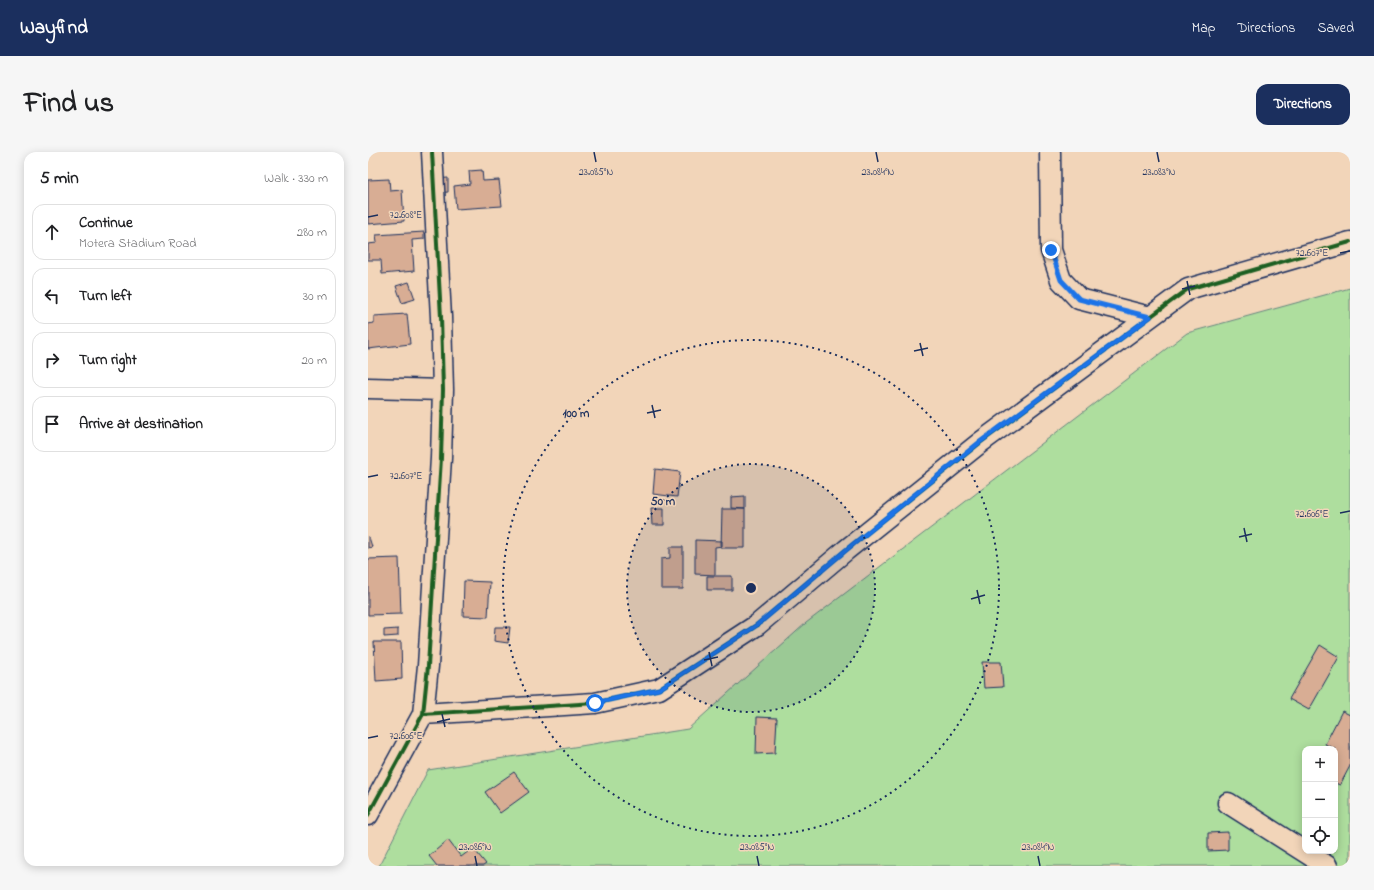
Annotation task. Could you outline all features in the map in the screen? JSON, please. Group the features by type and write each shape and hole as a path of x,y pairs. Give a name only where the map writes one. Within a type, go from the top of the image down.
{"street":[{"path":"368,815 423,714 428,666 441,458 443,390 441,317 432,152"},
{"path":"1050,152 1051,250 1061,280 1079,299 1150,317"},
{"path":"423,714 595,703 659,689 757,625 846,550 980,442 1188,289 1350,242"},
{"path":"368,388 443,390"},
{"path":"1228,803 1327,866"}],"green space":[{"path":"1350,288 1350,866 379,866 428,770 688,729 806,623 1187,333"}],"building":[{"path":"482,170 483,181 499,180 502,206 456,209 454,186 470,184 469,171"},
{"path":"448,178 448,192 437,193 435,179"},
{"path":"389,179 390,191 402,190 404,221 368,224 368,180"},
{"path":"424,232 424,239 412,240 414,271 382,274 381,260 368,260 368,244 377,243 376,235"},
{"path":"409,282 415,299 402,303 396,286"},
{"path":"407,314 410,344 368,349 368,324 374,323 374,316"},
{"path":"655,469 680,472 677,497 653,494"},
{"path":"745,496 745,509 731,508 731,497"},
{"path":"651,508 664,508 664,525 652,525"},
{"path":"722,509 745,509 745,548 721,548"},
{"path":"368,537 372,547 368,548"},
{"path":"695,540 722,541 722,546 715,547 715,575 695,574"},
{"path":"670,547 683,547 683,589 661,589 661,559 670,558"},
{"path":"399,558 401,614 368,615 368,559"},
{"path":"707,576 732,576 732,590 707,590"},
{"path":"464,581 490,582 488,617 463,616"},
{"path":"495,627 510,627 508,643 494,641"},
{"path":"398,629 398,636 384,637 384,630"},
{"path":"374,642 401,642 402,679 376,681"},
{"path":"1320,645 1339,657 1309,710 1289,699"},
{"path":"982,662 1001,662 1003,687 984,688"},
{"path":"1342,711 1350,715 1350,766 1340,785 1338,784 1338,746 1329,746 1325,744"},
{"path":"757,717 777,718 775,753 756,754"},
{"path":"514,772 529,792 500,813 485,792"},
{"path":"1228,832 1228,850 1208,851 1208,833"},
{"path":"448,840 461,857 473,848 486,864 483,866 437,866 429,856"}],"cycle path":[{"path":"368,815 423,714 428,666 441,458 443,390 441,317 432,152"},
{"path":"423,714 595,703 659,689 757,625 846,550 981,442 1188,289 1350,242"}],"route":[{"path":"595,703 659,689 757,625 846,550 980,442 1150,317 1079,299 1061,280 1051,250"}]}
